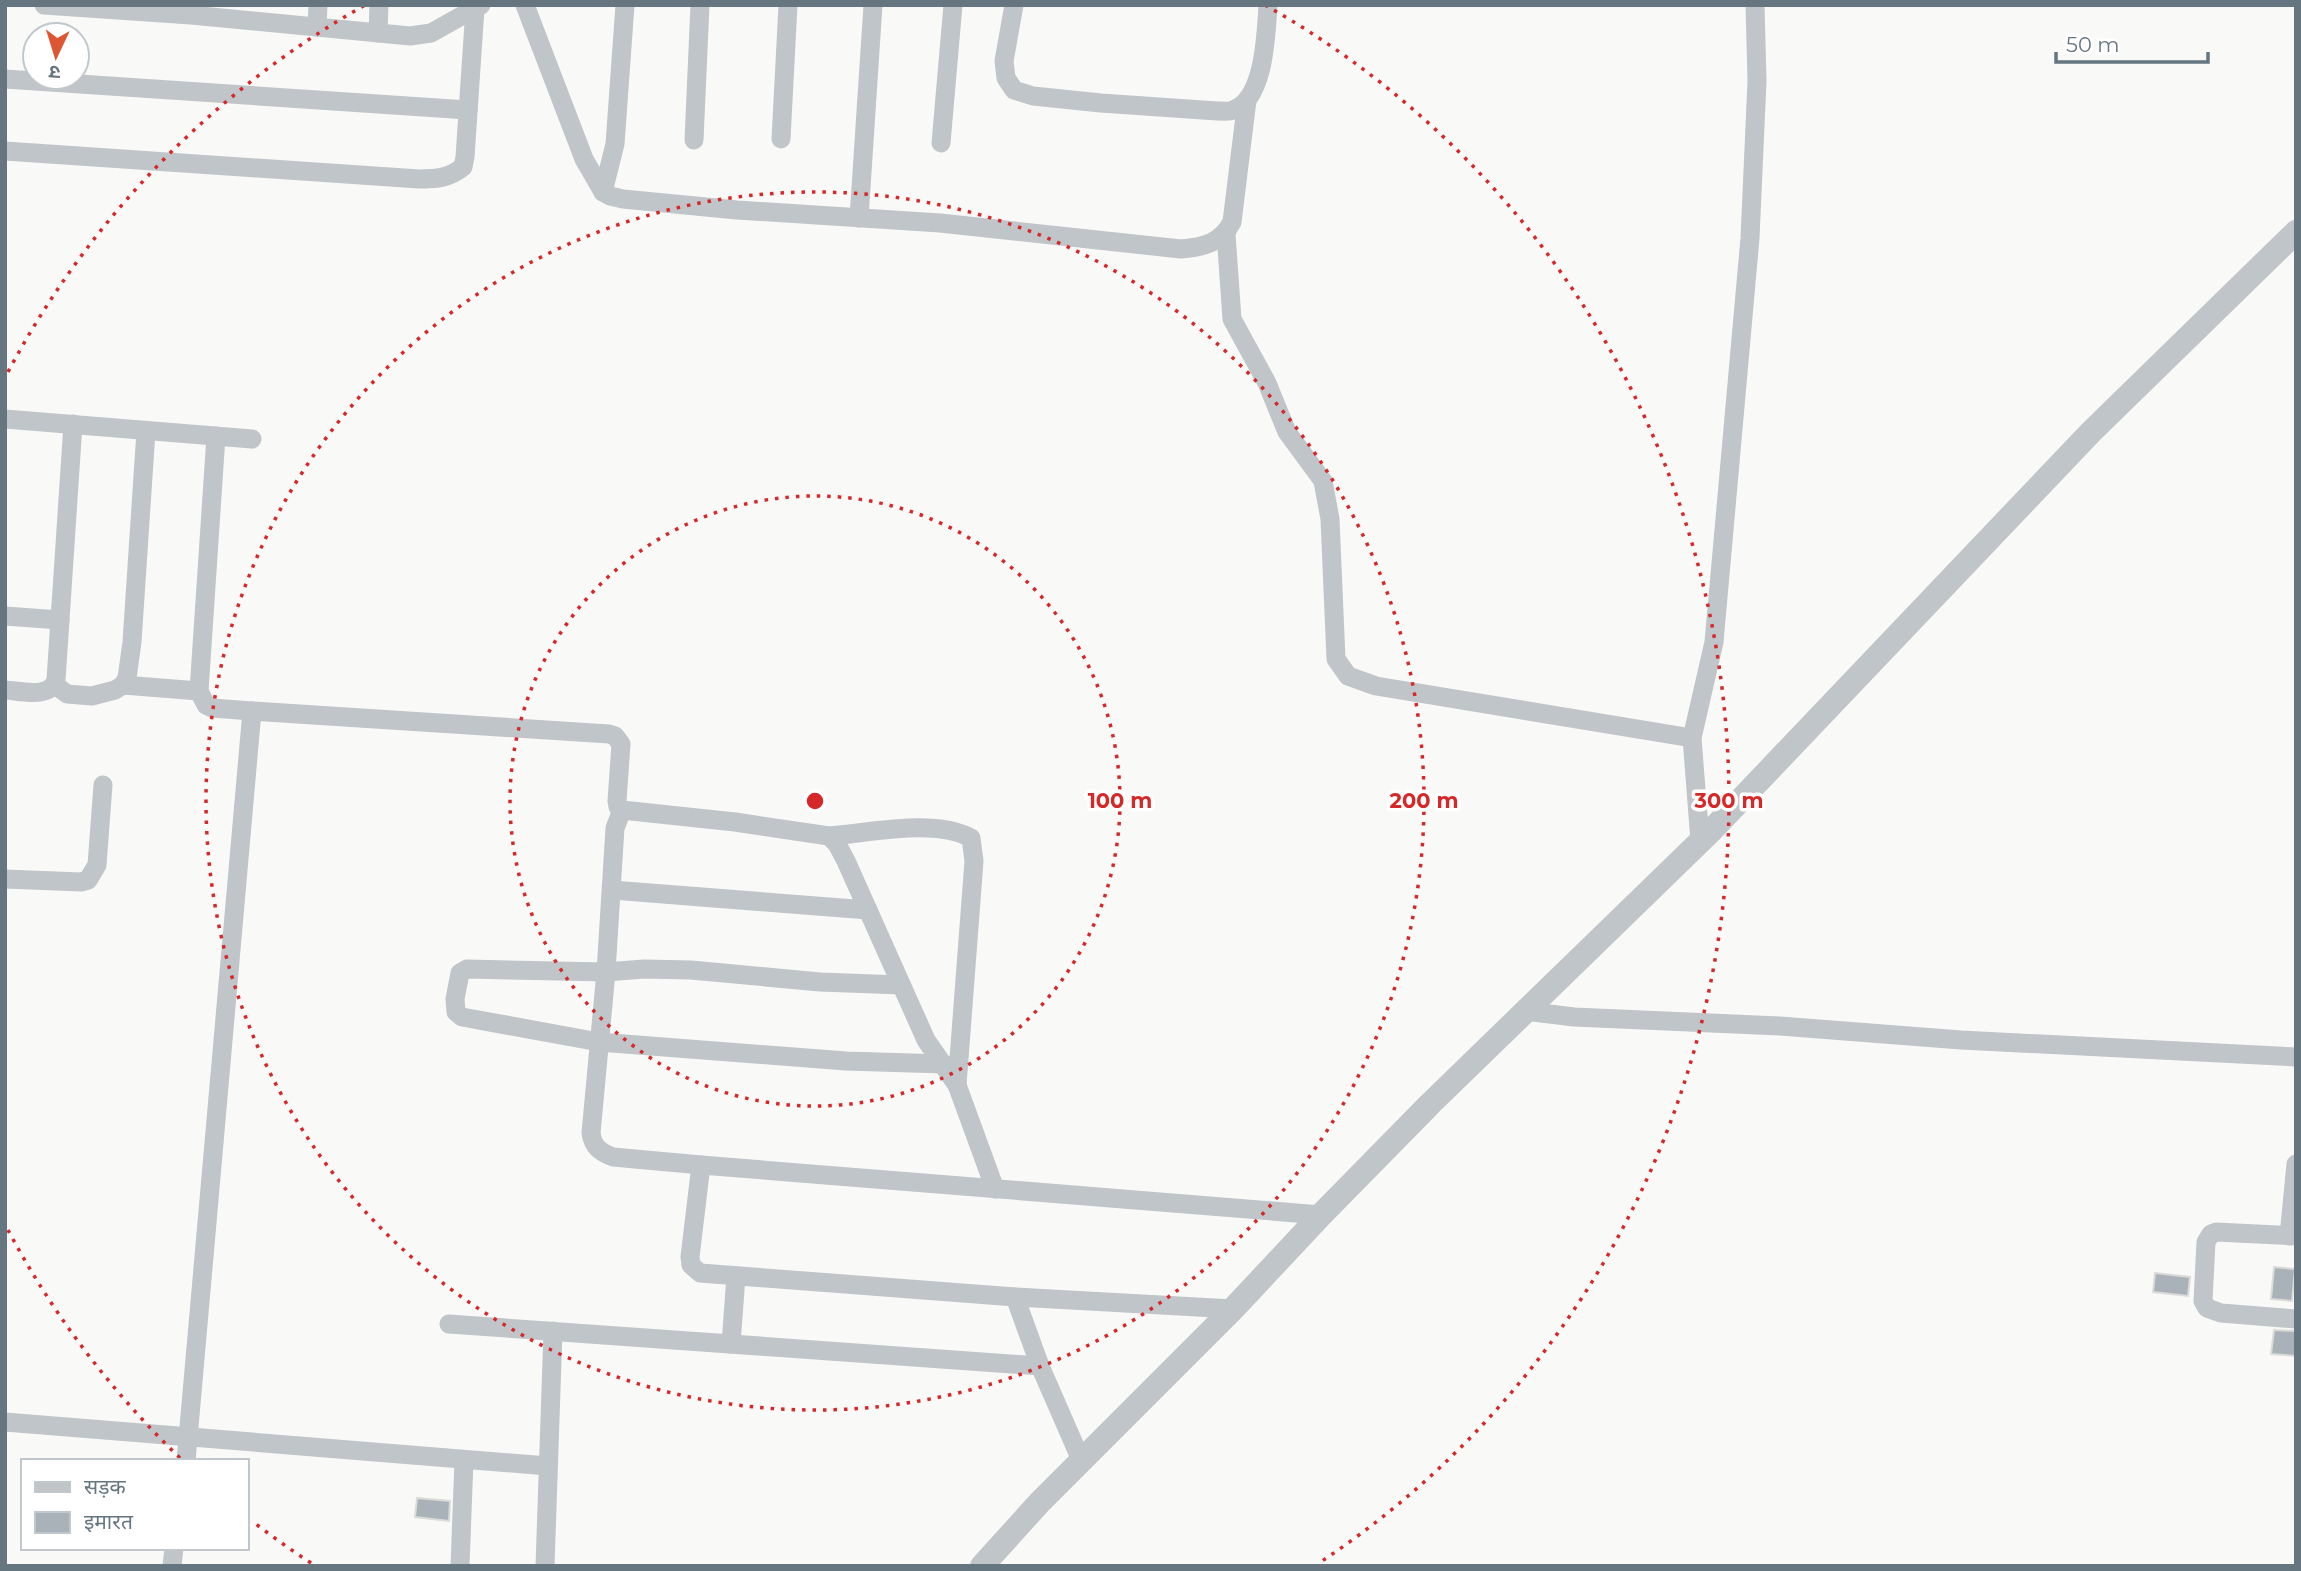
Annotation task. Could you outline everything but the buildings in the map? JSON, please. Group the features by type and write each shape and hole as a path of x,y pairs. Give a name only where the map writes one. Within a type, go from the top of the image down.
{"street":[{"path":"44,5 251,13 317,27 424,35 478,6"},
{"path":"317,27 318,5"},
{"path":"377,33 379,5"},
{"path":"525,5 584,159 603,192 610,197 623,199 940,223 1181,249 1199,247 1215,242 1226,234 1232,222 1247,100"},
{"path":"603,192 615,144 625,5"},
{"path":"694,140 700,5"},
{"path":"781,139 788,5"},
{"path":"859,218 873,5"},
{"path":"941,143 953,5"},
{"path":"1014,5 1004,61 1006,78 1014,90 1033,96 1087,102 1217,111 1234,110 1247,100 1256,86 1265,50 1268,5"},
{"path":"1700,841 1692,738 1714,642 1750,238 1757,81 1755,5"},
{"path":"5,151 442,179 463,167 478,6"},
{"path":"5,79 468,110"},
{"path":"982,1566 1081,1460 1233,1309 1430,1104 1700,841 2091,432 2296,232"},
{"path":"1226,234 1232,320 1267,383 1287,432 1322,481 1330,519 1336,659 1348,676 1376,686 1692,738"},
{"path":"5,419 252,439"},
{"path":"55,685 73,425"},
{"path":"123,685 130,668 146,431"},
{"path":"216,436 199,691 206,705 212,708 252,711 609,734 615,736 621,744 617,801 622,810 735,822 829,836 837,844 926,1040 957,1086 995,1189"},
{"path":"5,616 60,620"},
{"path":"55,685 67,694 81,696 104,693 123,685 199,691"},
{"path":"5,690 42,692 55,685"},
{"path":"186,1459 252,711"},
{"path":"5,878 81,882 88,880 97,864 103,785"},
{"path":"622,810 616,823 591,1133 592,1143 596,1148 612,1157 1321,1215"},
{"path":"829,836 923,828 957,831 971,838 974,861 957,1086"},
{"path":"612,890 868,910"},
{"path":"901,985 820,982 691,970 644,969 606,972 467,969 460,973 455,999 456,1012 462,1017 599,1042 878,1063 944,1064"},
{"path":"1525,1011 1574,1017 1780,1026 1961,1040 2296,1057"},
{"path":"2296,1164 2292,1236 2216,1232 2211,1234 2206,1242 2203,1301 2207,1308 2221,1313 2296,1319"},
{"path":"701,1165 691,1265 700,1273 1015,1297 1233,1309"},
{"path":"731,1344 736,1276"},
{"path":"1015,1297 1040,1366 1081,1460"},
{"path":"449,1324 1040,1366"},
{"path":"545,1566 553,1331"},
{"path":"5,1422 548,1465"},
{"path":"460,1566 464,1460"}]}
